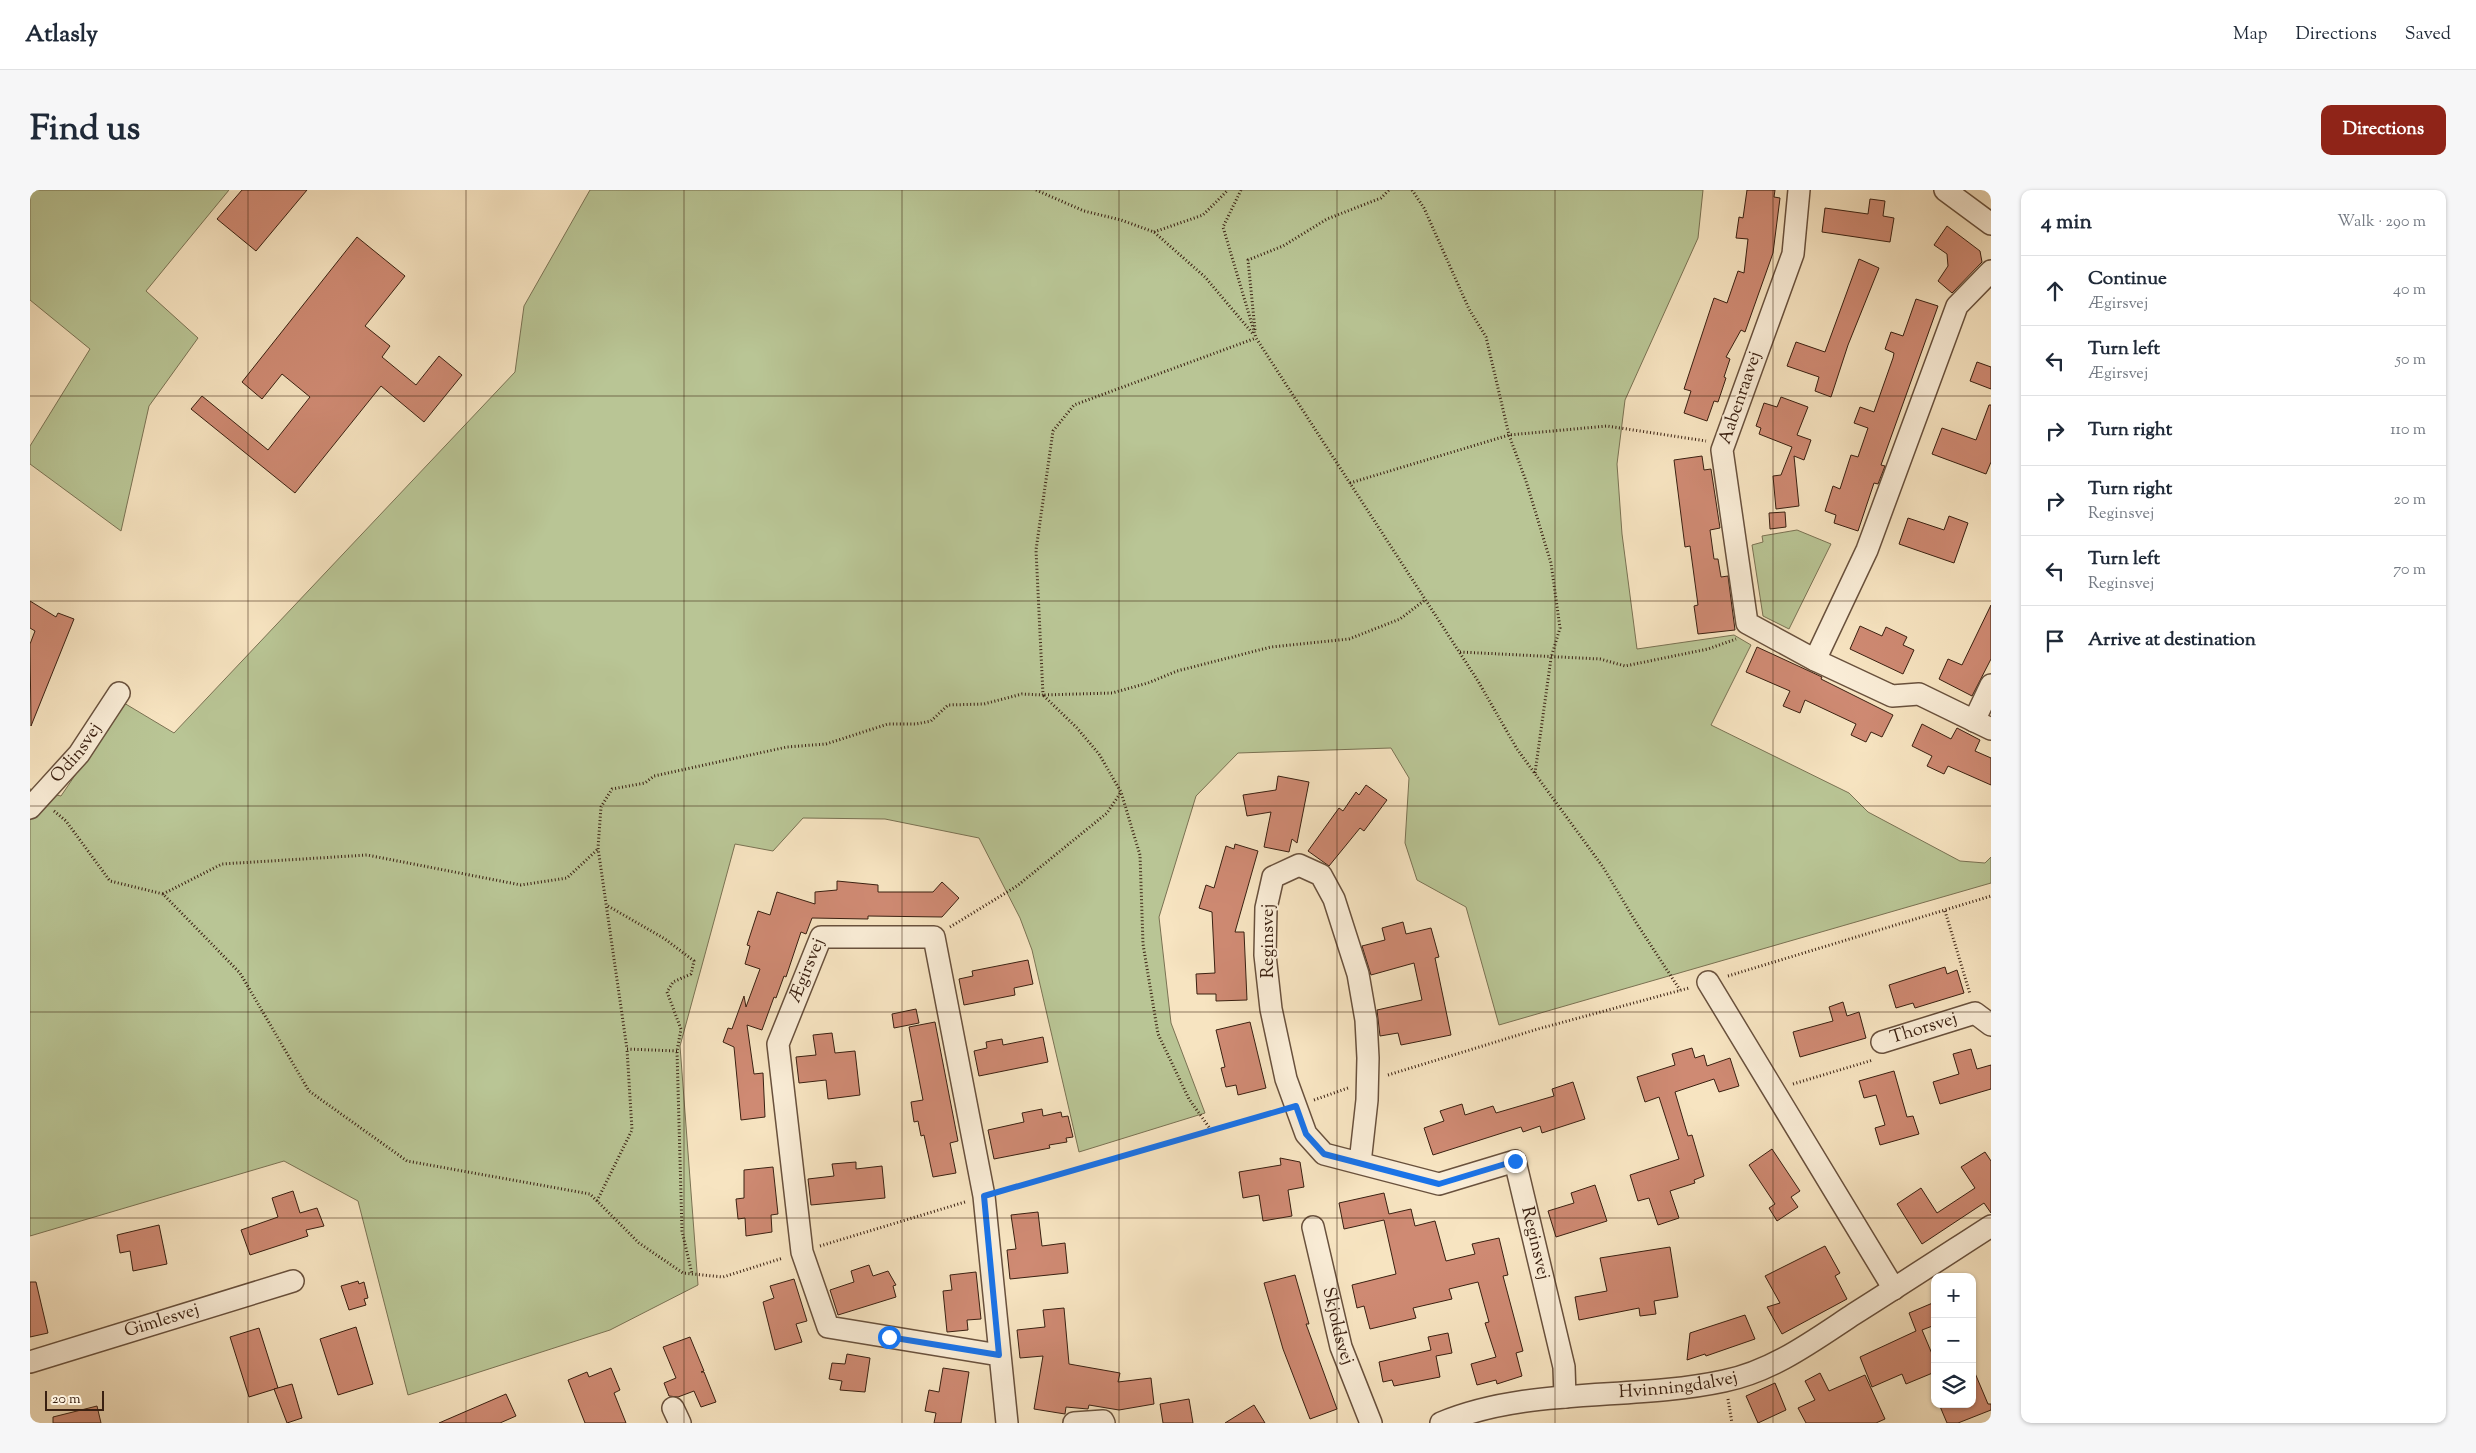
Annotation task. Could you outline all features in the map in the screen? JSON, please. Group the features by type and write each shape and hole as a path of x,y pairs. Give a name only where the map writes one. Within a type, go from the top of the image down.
{"street":[{"name":"Aabenraavej","path":"1747,623 1722,450 1792,254 1799,190"},
{"path":"1945,190 1988,215"},
{"path":"1815,660 1867,550 1957,306 1991,271"},
{"path":"1747,623 1815,660 1892,696 1919,694 1982,725 1991,684"},
{"name":"Odinsvej","path":"34,803 79,754 119,693"},
{"name":"Reginsvej","path":"1360,1163 1368,1082 1366,1020 1358,974 1334,899 1320,875 1299,866 1274,877 1266,908 1266,955 1271,1009 1286,1078 1306,1134 1324,1154 1439,1184 1515,1161 1564,1367 1565,1397"},
{"name":"Ægirsvej","path":"934,938 821,937 778,1044 802,1252 828,1327 999,1355"},
{"path":"934,938 984,1196 1007,1423"},
{"path":"1708,982 1894,1288"},
{"name":"Thorsvej","path":"1882,1042 1983,1019"},
{"name":"Hvinningdalvej","path":"1441,1423 1496,1407 1565,1397 1689,1387 1726,1381 1776,1364 1991,1226"},
{"name":"Skjoldsvej","path":"1313,1227 1341,1347 1371,1423"},
{"name":"Gimlesvej","path":"30,1362 293,1281"},
{"path":"1074,1423 1103,1420 1104,1423"}],"path":[{"path":"1036,190 1084,211 1121,220 1154,232 1205,277 1256,338 1459,652 1517,749 1603,866 1637,924 1680,990"},
{"path":"1154,232 1203,216 1228,190"},
{"path":"1241,190 1223,227 1256,338"},
{"path":"1256,338 1248,260 1284,246 1326,219 1381,198 1389,190"},
{"path":"1412,190 1424,208 1469,309 1486,337 1509,436 1526,481 1551,562 1560,628 1551,658 1535,773"},
{"path":"1211,1130 1189,1099 1158,1034 1143,944 1140,855 1121,792 1098,754 1077,728 1043,695 1036,550 1053,431 1074,405 1256,338"},
{"path":"1350,483 1509,436 1607,426 1724,443"},
{"path":"597,1201 632,1130 627,1049 608,906 598,848 601,807 612,789 645,783 654,776 787,747 826,744 888,724 916,724 931,721 948,705 984,704 1022,694 1112,693 1148,683 1177,671 1271,648 1349,639 1400,619 1425,600"},
{"path":"1459,652 1600,659 1626,666 1708,650 1743,636 1747,623"},
{"path":"934,938 1017,886 1107,813 1121,792"},
{"path":"34,803 66,821 110,881 163,894 240,973 309,1091 407,1161 590,1194 639,1242 683,1273 723,1277 984,1196 1296,1106 1538,1029 1708,982 1991,896"},
{"path":"163,894 222,864 367,855 521,886 567,878 598,848"},
{"path":"608,906 665,940 694,961 691,974 673,982 667,992 681,1029 677,1051 682,1230 692,1274"},
{"path":"1945,910 1983,1019"},
{"path":"1773,1090 1884,1056 1882,1042"},
{"path":"627,1049 677,1051"}],"green space":[{"path":"30,190 229,190 146,291 198,338 149,406 121,531 30,464 30,446 90,349 30,300"},
{"path":"590,190 1703,190 1698,238 1625,400 1617,464 1622,534 1637,649 1734,635 1751,645 1711,725 1849,793 1868,812 1960,861 1985,863 1991,857 1991,883 1499,1025 1466,907 1417,880 1405,843 1409,778 1391,748 1238,753 1196,796 1159,917 1171,1023 1205,1113 1079,1152 1032,950 1020,918 979,838 885,819 803,818 773,851 735,844 680,1046 698,1285 610,1330 408,1395 358,1201 284,1161 30,1236 30,789 61,796 124,703 174,733 515,372 524,306"},
{"path":"1797,530 1831,544 1789,629 1763,616 1752,545 1763,542 1762,536"}],"building":[{"path":"242,190 307,190 256,251 217,219"},
{"path":"1747,190 1775,190 1774,197 1780,198 1773,253 1745,332 1741,330 1726,357 1730,359 1724,377 1726,378 1718,402 1714,401 1707,421 1684,413 1691,391 1684,389 1714,298 1727,303 1738,271 1744,273 1748,239 1736,238 1739,217 1743,218"},
{"path":"1870,199 1885,201 1883,216 1894,218 1890,242 1822,232 1825,208 1868,214"},
{"path":"1947,226 1980,251 1982,262 1952,293 1938,281 1948,266 1947,254 1934,245"},
{"path":"357,237 405,276 365,326 390,346 382,357 416,385 439,356 462,375 424,422 381,386 295,493 191,409 202,396 268,450 310,397 282,374 262,399 242,382"},
{"path":"1859,259 1879,268 1848,345 1831,397 1815,391 1819,377 1787,366 1796,342 1825,352"},
{"path":"1916,299 1938,306 1881,465 1885,466 1878,484 1874,483 1858,531 1834,523 1836,515 1825,511 1833,486 1840,489 1851,455 1858,457 1868,428 1854,423 1860,407 1874,412 1893,358 1894,353 1885,349 1891,332 1903,336"},
{"path":"1977,362 1991,367 1991,389 1970,381"},
{"path":"1781,397 1808,407 1797,435 1811,440 1804,460 1794,456 1799,506 1776,509 1773,476 1781,475 1792,447 1759,434 1761,428 1756,426 1764,403 1777,407"},
{"path":"1989,405 1991,405 1991,462 1986,474 1932,454 1942,428 1976,440"},
{"path":"1702,456 1704,470 1711,469 1720,528 1710,530 1714,559 1718,559 1721,577 1728,576 1735,630 1698,634 1694,606 1698,605 1690,546 1685,547 1674,460"},
{"path":"1785,512 1786,527 1770,529 1769,513"},
{"path":"1949,516 1968,523 1954,563 1899,544 1908,518 1944,530"},
{"path":"30,601 56,617 58,613 74,619 31,726 30,644 35,631 30,628"},
{"path":"1991,605 1991,659 1972,696 1939,679 1948,659 1962,665"},
{"path":"1860,626 1882,636 1886,627 1907,637 1903,645 1914,650 1903,674 1850,649"},
{"path":"1757,647 1822,677 1821,679 1893,715 1882,737 1871,732 1866,742 1851,735 1856,724 1805,700 1800,713 1783,706 1790,691 1746,672"},
{"path":"1922,724 1951,739 1957,728 1980,740 1975,751 1991,758 1991,785 1948,766 1944,774 1927,766 1932,756 1912,746"},
{"path":"1278,776 1309,782 1297,843 1292,839 1289,852 1264,847 1271,812 1247,816 1243,795 1276,790"},
{"path":"1366,785 1387,800 1364,831 1360,828 1329,866 1308,851 1339,808 1343,811 1356,792 1359,795"},
{"path":"1235,844 1258,851 1235,932 1244,932 1247,1000 1216,1001 1216,994 1197,994 1196,974 1215,973 1212,912 1199,908 1206,885 1214,888 1226,846 1234,849"},
{"path":"837,881 878,885 878,892 933,892 942,882 959,898 942,917 868,916 868,919 812,918 806,934 801,932 786,977 784,976 776,998 774,997 762,1030 747,1025 754,1074 763,1073 765,1117 741,1120 734,1047 723,1042 728,1028 732,1029 744,996 746,1007 760,969 745,964 750,946 747,945 758,911 770,915 777,892 815,904 815,892 837,890"},
{"path":"1403,922 1406,934 1431,928 1439,957 1435,958 1451,1035 1401,1045 1398,1033 1380,1036 1377,1010 1422,1000 1414,963 1371,975 1362,946 1385,940 1382,928"},
{"path":"1028,960 1033,984 1014,988 1015,995 964,1005 959,979 973,976 972,971"},
{"path":"1945,967 1947,974 1957,970 1964,993 1915,1008 1913,1003 1896,1008 1889,985"},
{"path":"1843,1002 1847,1016 1859,1012 1866,1038 1800,1057 1793,1032 1833,1021 1829,1007"},
{"path":"916,1009 919,1023 894,1028 892,1014"},
{"path":"935,1022 958,1141 950,1143 956,1173 933,1177 924,1135 921,1136 918,1121 914,1122 911,1102 923,1100 909,1027"},
{"path":"1250,1022 1266,1088 1238,1095 1236,1085 1226,1087 1221,1068 1225,1067 1216,1030"},
{"path":"832,1033 835,1053 855,1051 860,1095 828,1099 826,1080 799,1083 796,1057 816,1055 813,1035"},
{"path":"1043,1037 1048,1062 979,1076 974,1051 987,1048 986,1042 1002,1039 1003,1045"},
{"path":"1692,1048 1695,1058 1704,1055 1707,1066 1730,1058 1739,1086 1719,1092 1714,1079 1675,1092 1688,1136 1692,1135 1704,1176 1694,1180 1695,1183 1670,1191 1679,1218 1658,1225 1649,1198 1638,1201 1630,1175 1679,1159 1659,1097 1645,1102 1637,1077 1675,1065 1672,1054"},
{"path":"1971,1049 1977,1069 1991,1065 1991,1089 1940,1104 1933,1082 1959,1074 1953,1054"},
{"path":"1894,1071 1907,1117 1913,1116 1919,1134 1880,1145 1875,1128 1885,1125 1876,1095 1864,1098 1859,1081"},
{"path":"1573,1082 1585,1119 1542,1133 1540,1126 1523,1132 1521,1127 1433,1155 1424,1128 1444,1121 1440,1111 1462,1104 1465,1115 1493,1106 1496,1113 1554,1096 1552,1089"},
{"path":"1042,1109 1043,1116 1061,1112 1062,1117 1068,1116 1073,1137 1066,1138 1067,1142 1049,1145 1050,1148 994,1159 988,1130 1024,1122 1022,1113"},
{"path":"1772,1149 1800,1191 1791,1197 1798,1207 1777,1221 1769,1208 1775,1204 1749,1165"},
{"path":"1985,1152 1991,1161 1991,1213 1984,1203 1922,1244 1897,1204 1921,1188 1937,1213 1975,1188 1961,1167"},
{"path":"1280,1158 1300,1162 1304,1187 1288,1190 1292,1216 1263,1221 1259,1195 1243,1198 1239,1172 1281,1165"},
{"path":"856,1162 856,1169 882,1166 885,1198 811,1205 808,1179 834,1176 832,1164"},
{"path":"773,1167 778,1214 771,1215 772,1232 746,1236 745,1218 738,1219 736,1199 744,1198 744,1170"},
{"path":"1595,1185 1607,1221 1556,1237 1548,1211 1574,1203 1571,1193"},
{"path":"293,1191 300,1213 317,1208 324,1226 306,1230 308,1236 250,1255 241,1230 278,1217 272,1198"},
{"path":"1384,1193 1389,1214 1411,1209 1415,1226 1435,1221 1446,1261 1475,1254 1472,1244 1499,1238 1508,1275 1503,1276 1523,1351 1516,1353 1522,1376 1497,1384 1496,1380 1477,1385 1471,1364 1496,1357 1485,1323 1489,1322 1478,1282 1449,1289 1452,1299 1413,1308 1416,1318 1370,1329 1364,1306 1357,1308 1352,1285 1396,1274 1384,1220 1344,1229 1339,1203"},
{"path":"1038,1212 1042,1246 1065,1243 1068,1273 1010,1279 1007,1250 1016,1249 1011,1215"},
{"path":"159,1225 167,1264 133,1271 130,1251 120,1253 117,1235"},
{"path":"1825,1246 1840,1273 1835,1276 1847,1299 1782,1334 1767,1307 1780,1303 1765,1276"},
{"path":"1670,1247 1678,1297 1654,1301 1656,1314 1640,1316 1639,1308 1579,1320 1575,1297 1607,1291 1600,1258"},
{"path":"869,1265 873,1276 888,1271 896,1285 893,1286 896,1297 838,1315 830,1290 854,1282 851,1271"},
{"path":"976,1272 981,1319 967,1320 968,1330 947,1332 943,1291 952,1290 950,1275"},
{"path":"1295,1275 1309,1324 1306,1324 1337,1409 1310,1419 1283,1349 1264,1283"},
{"path":"794,1279 807,1321 796,1324 802,1342 775,1350 763,1302 774,1298 770,1286"},
{"path":"358,1281 359,1284 364,1282 368,1298 364,1299 366,1305 349,1310 341,1286"},
{"path":"30,1282 36,1282 48,1333 30,1337"},
{"path":"1931,1304 1931,1327 1922,1330 1931,1351 1931,1374 1906,1384 1902,1374 1872,1387 1860,1357 1916,1331 1909,1313"},
{"path":"1064,1308 1069,1364 1120,1373 1118,1382 1151,1378 1154,1404 1119,1410 1089,1405 1088,1409 1066,1407 1065,1414 1034,1409 1043,1356 1020,1358 1017,1330 1045,1327 1043,1310"},
{"path":"1745,1315 1755,1339 1706,1356 1705,1354 1687,1360 1690,1333"},
{"path":"356,1327 373,1384 338,1395 320,1339"},
{"path":"259,1328 278,1388 249,1397 230,1337"},
{"path":"1448,1333 1452,1353 1436,1356 1440,1377 1394,1386 1392,1380 1383,1382 1379,1362 1431,1350 1428,1337"},
{"path":"690,1337 704,1371 701,1372 704,1372 716,1402 701,1407 694,1391 678,1397 669,1396 664,1383 676,1378 663,1347"},
{"path":"847,1354 870,1358 865,1392 840,1390 842,1381 829,1379 832,1363 845,1364"},
{"path":"611,1368 620,1390 614,1393 626,1423 585,1423 568,1380 587,1372 589,1377"},
{"path":"943,1368 969,1372 961,1423 934,1423 936,1413 925,1411 929,1390 939,1392"},
{"path":"1820,1373 1829,1391 1865,1375 1885,1419 1876,1423 1806,1423 1798,1408 1815,1400 1805,1381"},
{"path":"1976,1376 1988,1404 1991,1404 1991,1410 1958,1423 1947,1423 1941,1408 1976,1408"},
{"path":"1775,1383 1786,1410 1758,1423 1746,1396"},
{"path":"292,1384 302,1418 287,1423 274,1389"},
{"path":"506,1394 516,1416 500,1423 439,1423"},
{"path":"1189,1399 1193,1423 1163,1423 1160,1404"},
{"path":"1254,1405 1265,1423 1225,1423"},
{"path":"97,1406 101,1423 53,1423 53,1417"}],"route":[{"path":"889,1337 999,1355 984,1196 1296,1106 1306,1134 1324,1154 1439,1184 1515,1161"}]}
